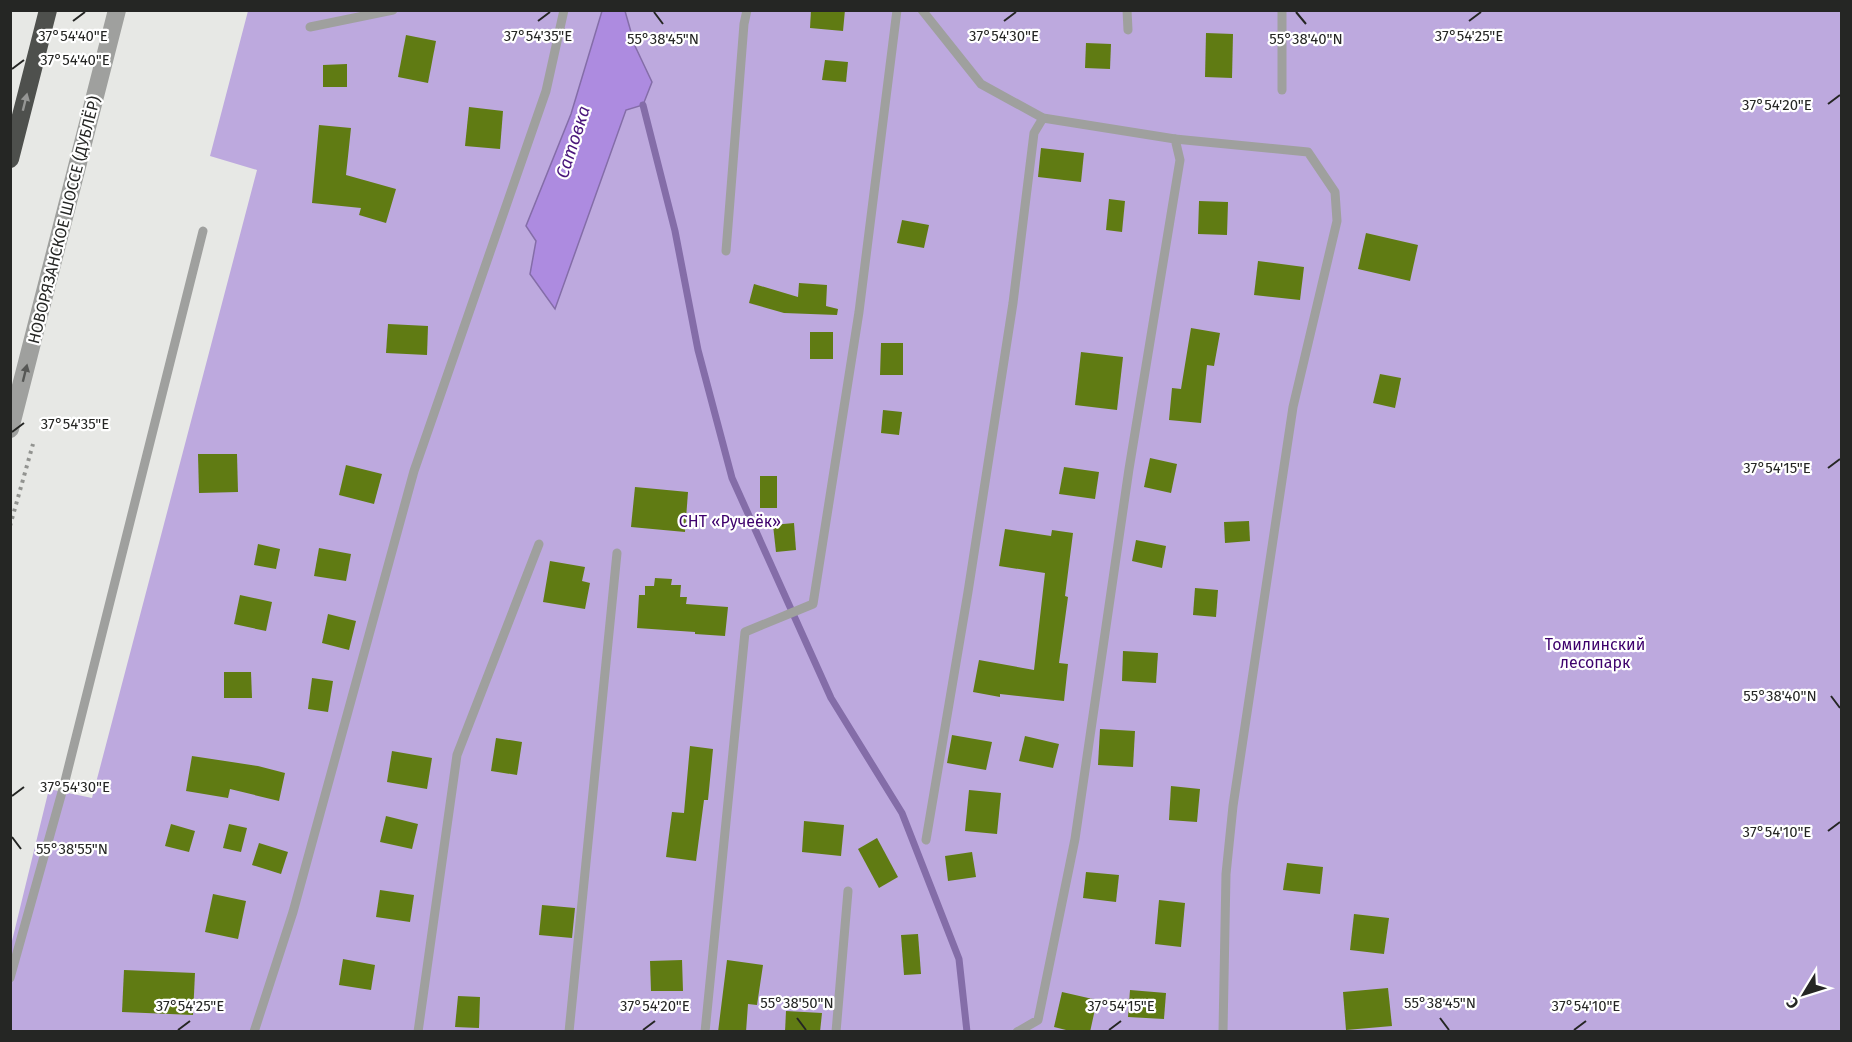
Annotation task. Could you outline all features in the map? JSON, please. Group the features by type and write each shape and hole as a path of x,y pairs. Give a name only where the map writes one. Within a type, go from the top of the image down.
{"highway":[{"path":"10,159 48,10"}],"street":[{"name":"НОВОРЯЗАНСКОЕ ШОССЕ (ДУБЛЁР)","path":"10,429 117,10"}],"lane":[{"path":"310,27 393,10"},
{"path":"254,1032 293,912 414,471 546,92 564,10"},
{"path":"726,251 747,10"},
{"path":"705,1032 745,632 813,604 859,312 897,10"},
{"path":"922,10 981,84 1043,118 1175,139 1308,152 1335,192 1337,221 1293,407 1233,806 1226,874 1223,1032"},
{"path":"1126,10 1128,30"},
{"path":"1282,10 1282,90"},
{"path":"926,840 1013,303 1034,133 1043,118"},
{"path":"1017,1032 1038,1020 1075,839 1127,480 1180,160 1175,139"},
{"path":"10,978 64,785 203,231"},
{"path":"418,1032 457,755 538,544"},
{"path":"569,1032 617,553"},
{"path":"836,1032 848,891"}],"path":[{"path":"10,526 33,444"}],"green space":[{"name":"СНТ «Ручеёк»","path":"248,11 1841,11 1841,1031 11,1032 11,945 49,789 92,798 257,170 210,156"}],"water":[{"name":"Сатовка","path":"602,11 625,11 635,46 652,82 643,105 626,110 555,309 530,274 536,241 526,226 571,114"}],"building":[{"path":"811,10 845,10 843,31 810,28"},
{"path":"1206,33 1233,34 1232,78 1205,77"},
{"path":"406,35 436,41 428,83 398,77"},
{"path":"1086,43 1111,44 1110,69 1085,68"},
{"path":"825,60 848,62 846,82 822,80"},
{"path":"347,64 347,87 323,87 323,65"},
{"path":"469,107 503,111 500,149 465,146"},
{"path":"319,125 351,128 346,175 396,189 386,223 359,215 361,208 312,203"},
{"path":"1041,148 1084,153 1081,182 1038,177"},
{"path":"1109,199 1125,201 1122,232 1106,230"},
{"path":"1199,201 1228,202 1227,235 1198,234"},
{"path":"902,220 929,225 924,248 897,243"},
{"path":"1366,233 1418,245 1410,281 1358,269"},
{"path":"1258,261 1304,267 1300,300 1254,295"},
{"path":"799,283 827,285 826,306 838,309 837,315 784,313 749,303 754,284 798,297"},
{"path":"388,324 428,326 427,355 386,353"},
{"path":"1191,328 1220,333 1214,366 1207,365 1201,423 1169,420 1172,388 1181,389"},
{"path":"810,332 833,332 833,359 810,359"},
{"path":"881,343 903,343 903,375 880,375"},
{"path":"1081,352 1123,357 1117,410 1075,405"},
{"path":"1380,374 1401,378 1395,408 1373,403"},
{"path":"883,410 902,412 899,435 881,433"},
{"path":"198,454 237,454 238,492 199,493"},
{"path":"1150,458 1177,464 1171,493 1144,487"},
{"path":"346,465 382,474 374,504 339,495"},
{"path":"1064,467 1099,472 1095,499 1059,494"},
{"path":"760,476 777,476 777,508 760,508"},
{"path":"635,487 688,492 685,532 631,527"},
{"path":"1249,521 1250,541 1225,543 1224,522"},
{"path":"794,523 796,550 776,552 773,525"},
{"path":"1005,529 1051,536 1052,530 1073,533 1065,596 1068,597 1059,663 1068,664 1064,701 1000,694 1000,697 973,692 979,660 1034,670 1045,573 999,566"},
{"path":"1136,540 1166,546 1162,568 1132,561"},
{"path":"258,544 280,549 276,569 254,565"},
{"path":"319,548 351,554 346,581 314,576"},
{"path":"550,561 585,567 582,581 590,583 585,609 543,602"},
{"path":"655,578 672,579 671,585 681,585 680,597 687,597 686,604 728,607 725,636 637,628 639,595 645,595 645,586 654,586"},
{"path":"1195,588 1218,590 1216,617 1193,615"},
{"path":"240,595 272,602 266,631 234,624"},
{"path":"328,614 356,621 349,650 322,643"},
{"path":"1123,651 1158,653 1156,683 1122,681"},
{"path":"224,672 251,672 252,698 224,698"},
{"path":"312,678 333,681 328,712 308,709"},
{"path":"1100,729 1135,731 1133,767 1098,765"},
{"path":"952,735 992,742 986,770 947,763"},
{"path":"1025,736 1059,744 1053,768 1019,761"},
{"path":"496,738 522,742 517,775 491,771"},
{"path":"690,746 713,749 708,800 704,800 696,861 666,857 672,812 684,813"},
{"path":"392,751 432,758 427,789 387,782"},
{"path":"192,756 258,766 285,773 279,801 230,789 228,798 186,791"},
{"path":"1171,786 1200,789 1197,822 1169,820"},
{"path":"969,790 1001,793 997,834 965,831"},
{"path":"386,816 418,824 412,849 380,842"},
{"path":"804,821 844,825 841,856 802,852"},
{"path":"171,824 195,831 189,852 165,846"},
{"path":"229,824 247,828 241,852 223,848"},
{"path":"877,838 898,877 879,888 858,849"},
{"path":"259,843 288,852 281,874 252,865"},
{"path":"972,852 976,877 948,881 945,856"},
{"path":"1287,863 1323,867 1320,894 1283,890"},
{"path":"1086,872 1119,875 1116,902 1083,898"},
{"path":"380,890 414,895 410,922 376,917"},
{"path":"213,894 246,901 238,939 205,932"},
{"path":"1159,900 1185,903 1181,947 1155,944"},
{"path":"542,905 575,908 572,938 539,935"},
{"path":"1354,914 1389,918 1384,954 1350,950"},
{"path":"918,934 921,974 904,975 901,935"},
{"path":"343,959 375,965 371,990 339,985"},
{"path":"682,960 683,991 651,991 650,961"},
{"path":"727,960 763,965 757,1005 748,1004 746,1032 718,1032"},
{"path":"124,970 195,973 193,1015 122,1012"},
{"path":"1388,988 1392,1026 1346,1030 1343,992"},
{"path":"1130,990 1166,993 1164,1019 1128,1017"},
{"path":"1062,992 1097,1000 1090,1032 1074,1032 1054,1027"},
{"path":"458,996 480,997 479,1028 455,1027"},
{"path":"786,1011 822,1013 820,1032 785,1032"}],"waterway":[{"path":"643,105 675,231 698,350 732,478 831,698 902,813 959,959 967,1032"}],"park label":[{"name":"Томилинский лесопарк","path":"1595,653"}]}
